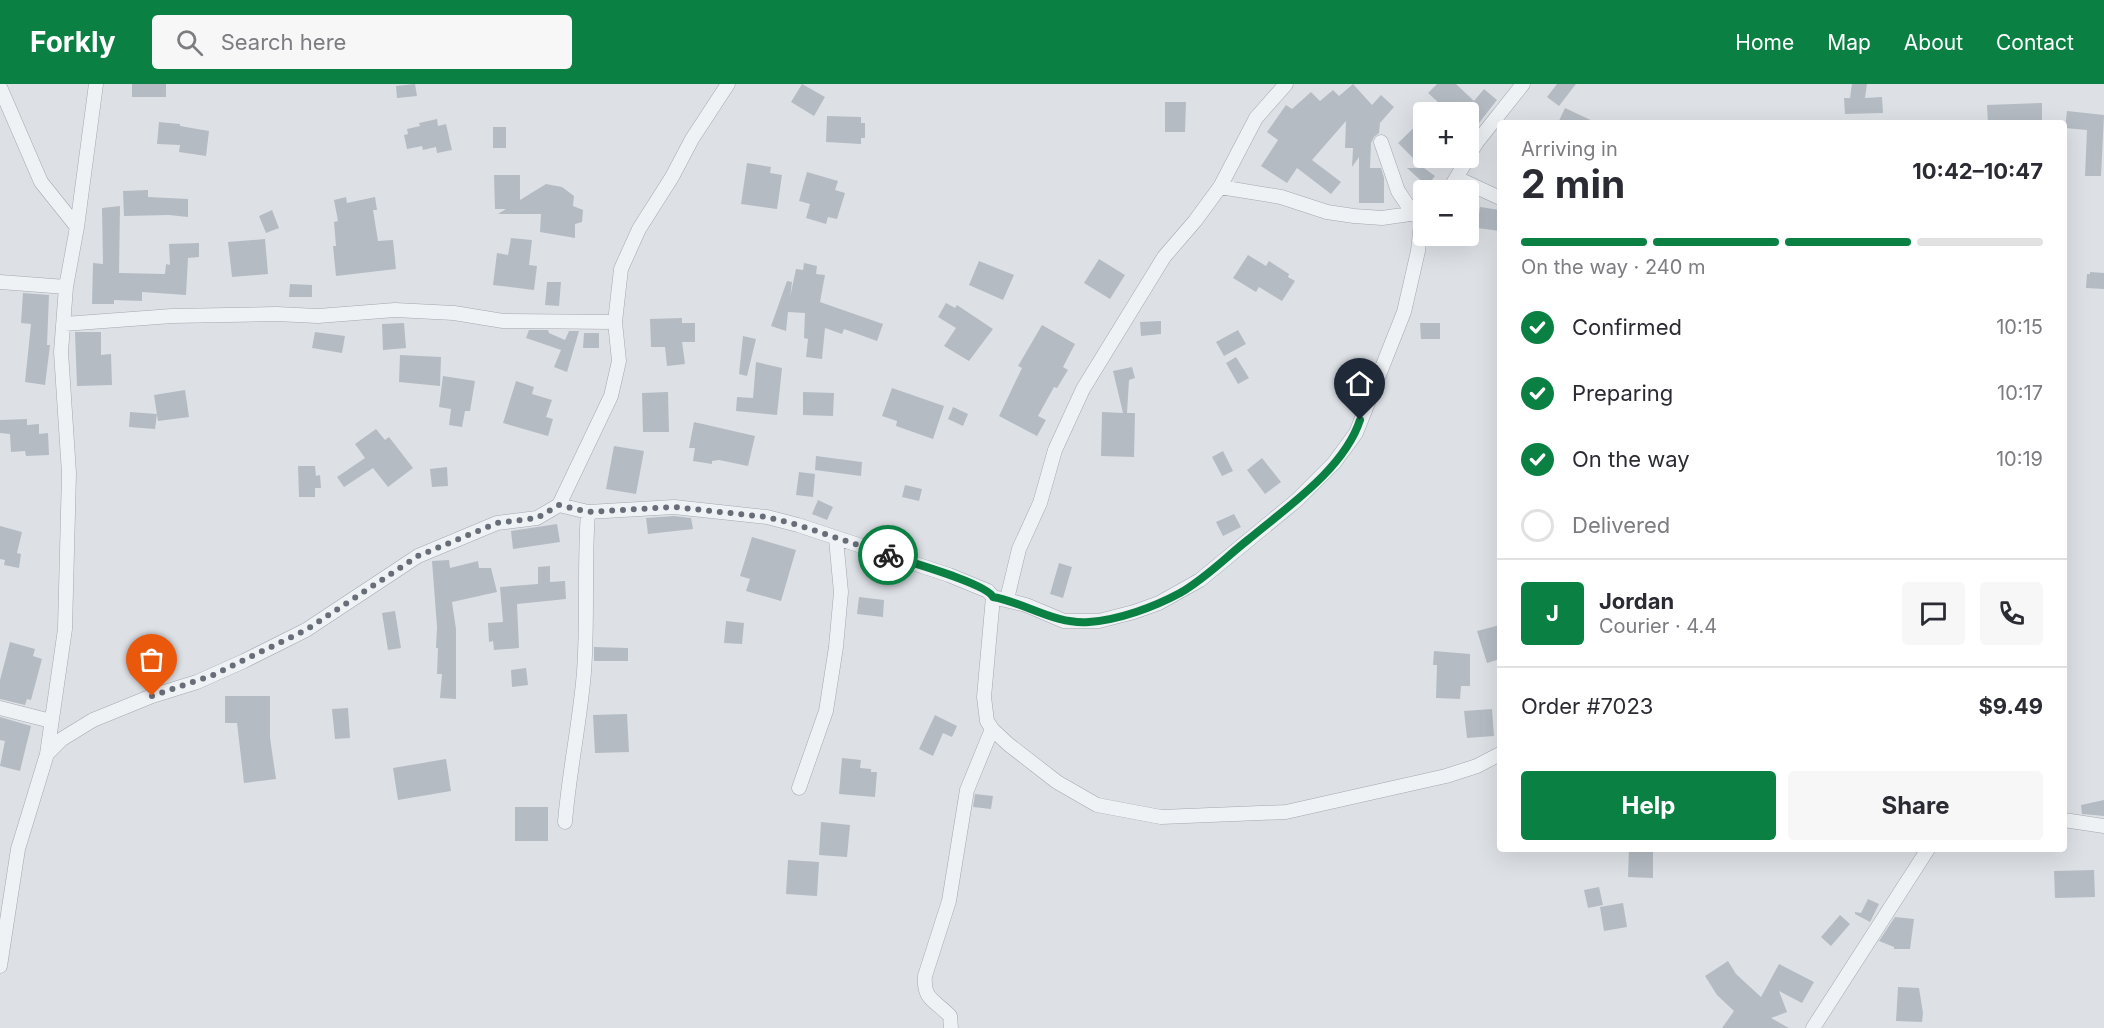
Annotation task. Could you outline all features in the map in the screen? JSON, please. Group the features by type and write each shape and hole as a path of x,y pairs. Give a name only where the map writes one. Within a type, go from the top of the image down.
{"street":[{"path":"0,966 18,849 48,754 65,628 69,494 61,352 66,286 77,228 96,84"},
{"path":"48,754 62,739 93,720 152,696 206,678 306,630 418,556 497,523 537,518 559,505 611,396 619,361 615,322 621,269 639,229 728,84"},
{"path":"1286,84 1256,118 1220,188 1164,257 1083,389 1055,450 1040,503 1000,598 984,696 987,721 992,729 1058,782 1097,805 1161,817 1286,812 1446,776 1477,766 1497,756"},
{"path":"1479,139 1523,84"},
{"path":"0,87 41,182 77,228"},
{"path":"1381,142 1398,191 1413,207"},
{"path":"1462,168 1457,178 1497,197"},
{"path":"1220,188 1281,197 1327,212 1354,216 1382,218 1413,215"},
{"path":"559,505 588,512 674,507 732,513 798,525 949,575 1000,598 1064,621 1099,621 1134,612 1170,598 1200,580 1297,500 1334,463 1356,433 1404,312 1418,246"},
{"path":"0,282 66,286"},
{"path":"64,324 172,315 318,316 395,310 454,313 503,321 615,322"},
{"path":"565,822 571,757 584,672 585,549 588,512"},
{"path":"798,788 826,711 836,647 841,592 836,539"},
{"path":"0,708 51,721"},
{"path":"951,1028 950,1016 929,998 924,988 949,901 967,790 992,729"},
{"path":"2067,820 2104,826"},
{"path":"1813,1028 1926,852"}],"building":[{"path":"132,84 166,84 166,97 132,97"},
{"path":"415,84 417,96 397,98 396,86"},
{"path":"802,84 825,97 814,116 791,102"},
{"path":"1353,84 1372,105 1381,95 1394,107 1380,123 1379,133 1371,143 1370,168 1381,168 1384,178 1384,203 1359,203 1359,157 1352,167 1353,148 1345,148 1346,121 1312,160 1341,182 1331,194 1297,168 1287,183 1261,166 1278,140 1267,132 1286,105 1292,109 1311,92 1320,101 1333,90 1339,96"},
{"path":"1437,84 1456,84 1474,101 1484,89 1497,100 1479,123 1479,102 1438,102 1428,93"},
{"path":"1557,84 1576,84 1559,106 1547,97"},
{"path":"1852,84 1867,84 1865,98 1882,97 1883,113 1845,114 1844,98 1850,98"},
{"path":"1165,102 1186,102 1185,132 1165,132"},
{"path":"2042,103 2042,120 1988,120 1987,105"},
{"path":"1565,108 1591,120 1559,120"},
{"path":"2067,111 2104,115 2101,176 2085,176 2087,130 2067,128"},
{"path":"827,116 861,117 861,123 865,123 865,138 861,138 861,144 826,142"},
{"path":"437,119 438,126 446,124 452,150 437,153 436,147 423,150 422,146 407,149 404,135 408,134 407,129 420,126 419,123"},
{"path":"159,122 209,131 206,156 179,152 180,145 157,144"},
{"path":"493,127 506,127 506,148 493,148"},
{"path":"1413,129 1413,158 1398,143"},
{"path":"747,163 771,167 770,173 782,175 777,209 741,204"},
{"path":"1407,168 1424,168 1435,176 1432,180 1420,180"},
{"path":"807,172 838,181 835,190 845,193 837,219 828,217 826,224 806,218 810,204 799,201"},
{"path":"494,175 520,175 520,200 546,184 562,187 574,196 573,206 583,210 582,222 575,224 575,238 540,232 541,214 498,214 506,209 495,209"},
{"path":"148,190 148,197 188,199 188,217 124,216 123,191"},
{"path":"346,197 347,203 375,197 377,210 373,210 378,241 393,240 396,269 336,276 333,246 336,246 334,222 338,221 334,200"},
{"path":"120,206 119,273 165,274 166,264 170,265 169,244 199,243 199,257 188,258 186,295 142,292 142,301 114,300 114,304 92,304 93,263 103,264 102,208"},
{"path":"1480,207 1497,210 1497,231 1479,228"},
{"path":"272,210 279,228 266,233 259,216"},
{"path":"511,238 532,240 529,265 537,266 534,290 493,285 497,253 508,255"},
{"path":"265,239 268,274 232,277 228,242"},
{"path":"1248,255 1266,266 1269,261 1289,274 1288,277 1295,281 1282,301 1259,287 1256,292 1233,278"},
{"path":"1099,259 1125,275 1110,299 1084,283"},
{"path":"979,261 1014,275 1003,300 969,285"},
{"path":"804,263 817,266 816,274 825,275 820,302 883,324 877,341 844,329 842,334 825,328 822,359 806,357 808,339 804,338 805,313 788,312 786,331 771,326 787,281 792,282 790,297 796,269 803,270"},
{"path":"2090,272 2104,273 2104,289 2086,288 2087,274"},
{"path":"547,282 561,282 559,306 545,305"},
{"path":"290,284 312,285 312,297 289,297"},
{"path":"23,293 49,295 47,345 50,345 45,385 25,382 31,324 21,323"},
{"path":"946,303 955,308 957,305 993,329 969,361 944,346 956,328 938,317"},
{"path":"682,318 682,323 695,323 695,342 682,342 685,364 667,366 665,347 651,347 650,319"},
{"path":"1161,321 1161,334 1141,336 1140,322"},
{"path":"404,323 406,348 383,350 382,324"},
{"path":"1420,323 1440,323 1440,339 1421,339"},
{"path":"1042,325 1075,344 1063,367 1068,370 1057,388 1054,387 1038,416 1046,420 1037,436 999,416 1022,368 1018,366"},
{"path":"529,330 548,330 549,333 565,340 569,331 579,331 567,372 554,367 561,350 526,338"},
{"path":"1238,330 1246,344 1224,356 1216,342"},
{"path":"75,332 101,332 101,355 111,354 112,385 77,386"},
{"path":"315,332 345,336 342,353 312,348"},
{"path":"584,333 599,333 599,348 583,348"},
{"path":"743,336 756,339 747,376 739,374"},
{"path":"400,355 441,357 440,386 399,382"},
{"path":"1236,357 1249,378 1238,384 1226,363"},
{"path":"756,362 782,368 777,415 736,411 737,397 753,398"},
{"path":"1132,367 1135,378 1129,380 1127,413 1135,413 1134,457 1101,456 1102,412 1123,413 1113,371"},
{"path":"443,376 475,381 470,411 465,411 462,427 449,425 451,409 439,407"},
{"path":"516,381 534,387 532,394 552,400 546,417 553,419 548,436 503,423"},
{"path":"892,388 944,406 933,439 896,426 897,421 882,416"},
{"path":"185,390 189,417 158,421 154,395"},
{"path":"668,392 669,432 643,432 642,393"},
{"path":"803,392 834,393 833,416 803,415"},
{"path":"953,407 968,414 963,426 948,419"},
{"path":"130,412 157,414 155,429 129,427"},
{"path":"27,419 27,425 39,424 39,434 48,433 49,455 26,456 25,451 11,452 10,434 0,433 0,420"},
{"path":"694,422 755,436 748,466 719,460 712,461 712,464 693,461 695,448 689,448"},
{"path":"376,429 385,440 389,437 413,468 388,487 373,468 344,487 337,477 365,458 355,444"},
{"path":"614,446 644,451 636,494 606,489"},
{"path":"1223,451 1233,471 1222,476 1212,457"},
{"path":"816,456 862,462 861,476 815,470"},
{"path":"1262,458 1281,482 1265,494 1247,470"},
{"path":"298,466 315,466 316,476 320,475 321,488 315,488 315,497 299,497"},
{"path":"447,467 448,486 432,487 430,469"},
{"path":"799,472 815,474 813,497 796,495"},
{"path":"905,485 922,489 919,501 902,497"},
{"path":"818,500 833,507 827,520 812,514"},
{"path":"1234,514 1241,527 1223,536 1216,522"},
{"path":"674,516 691,518 693,529 648,534 646,518"},
{"path":"557,524 560,542 513,549 511,531"},
{"path":"0,526 22,532 17,553 21,554 19,568 4,565 5,560 0,559"},
{"path":"752,537 796,550 781,601 746,591 750,579 740,576"},
{"path":"449,560 450,568 478,561 479,568 491,568 497,592 452,602 456,629 456,699 440,698 442,674 437,674 438,648 436,648 437,627 432,561"},
{"path":"1059,563 1072,567 1063,598 1050,594"},
{"path":"550,566 550,582 565,581 566,599 517,604 519,648 494,650 493,641 489,642 488,623 503,622 500,587 538,584 538,567"},
{"path":"859,597 884,600 883,617 857,614"},
{"path":"395,611 401,648 388,650 382,613"},
{"path":"726,621 744,623 742,644 724,643"},
{"path":"1497,626 1497,660 1487,663 1477,631"},
{"path":"10,642 35,649 33,656 42,659 31,700 27,699 25,705 0,699 0,680"},
{"path":"594,647 628,648 628,661 594,661"},
{"path":"1434,651 1470,654 1470,686 1461,686 1460,699 1436,698 1437,665 1433,665"},
{"path":"526,668 528,685 512,687 511,670"},
{"path":"225,696 270,696 270,738 276,779 244,783 237,723 225,723"},
{"path":"348,708 350,738 335,739 332,709"},
{"path":"1492,709 1494,736 1467,738 1464,711"},
{"path":"627,714 629,752 595,753 593,715"},
{"path":"935,715 957,726 952,737 943,733 933,756 919,749"},
{"path":"0,717 31,726 20,771 0,766 5,741 0,740"},
{"path":"842,758 861,760 860,768 877,772 875,797 839,794"},
{"path":"446,759 451,791 398,800 393,768"},
{"path":"975,794 993,796 991,809 973,807"},
{"path":"2104,800 2104,816 2082,814 2081,805"},
{"path":"515,807 548,807 548,841 515,841"},
{"path":"821,822 850,825 847,857 819,855"},
{"path":"1629,852 1653,852 1653,878 1628,877"},
{"path":"788,860 819,862 817,896 786,894"},
{"path":"2094,870 2095,897 2055,898 2054,871"},
{"path":"1599,887 1603,905 1588,908 1584,890"},
{"path":"1868,899 1879,904 1870,922 1855,914 1855,912 1861,913"},
{"path":"1623,903 1627,927 1604,931 1600,907"},
{"path":"1840,915 1850,924 1831,946 1821,937"},
{"path":"1895,917 1914,919 1910,949 1894,949 1879,941"},
{"path":"1728,961 1736,974 1761,997 1779,964 1814,982 1802,1003 1779,991 1787,1012 1771,1018 1789,1028 1722,1028 1734,1011 1717,995 1705,976"},
{"path":"1898,987 1919,988 1922,1022 1896,1021"}],"way so far":[{"path":"152,696 197,682 244,662 306,630 418,556 497,523 537,518 559,505 588,512 674,507 767,517 888,555"}],"route":[{"path":"888,555 949,575 988,591 993,597 1026,605 1064,621 1086,623 1134,612 1180,593 1200,580 1297,500 1344,451 1356,433 1360,420"}]}
